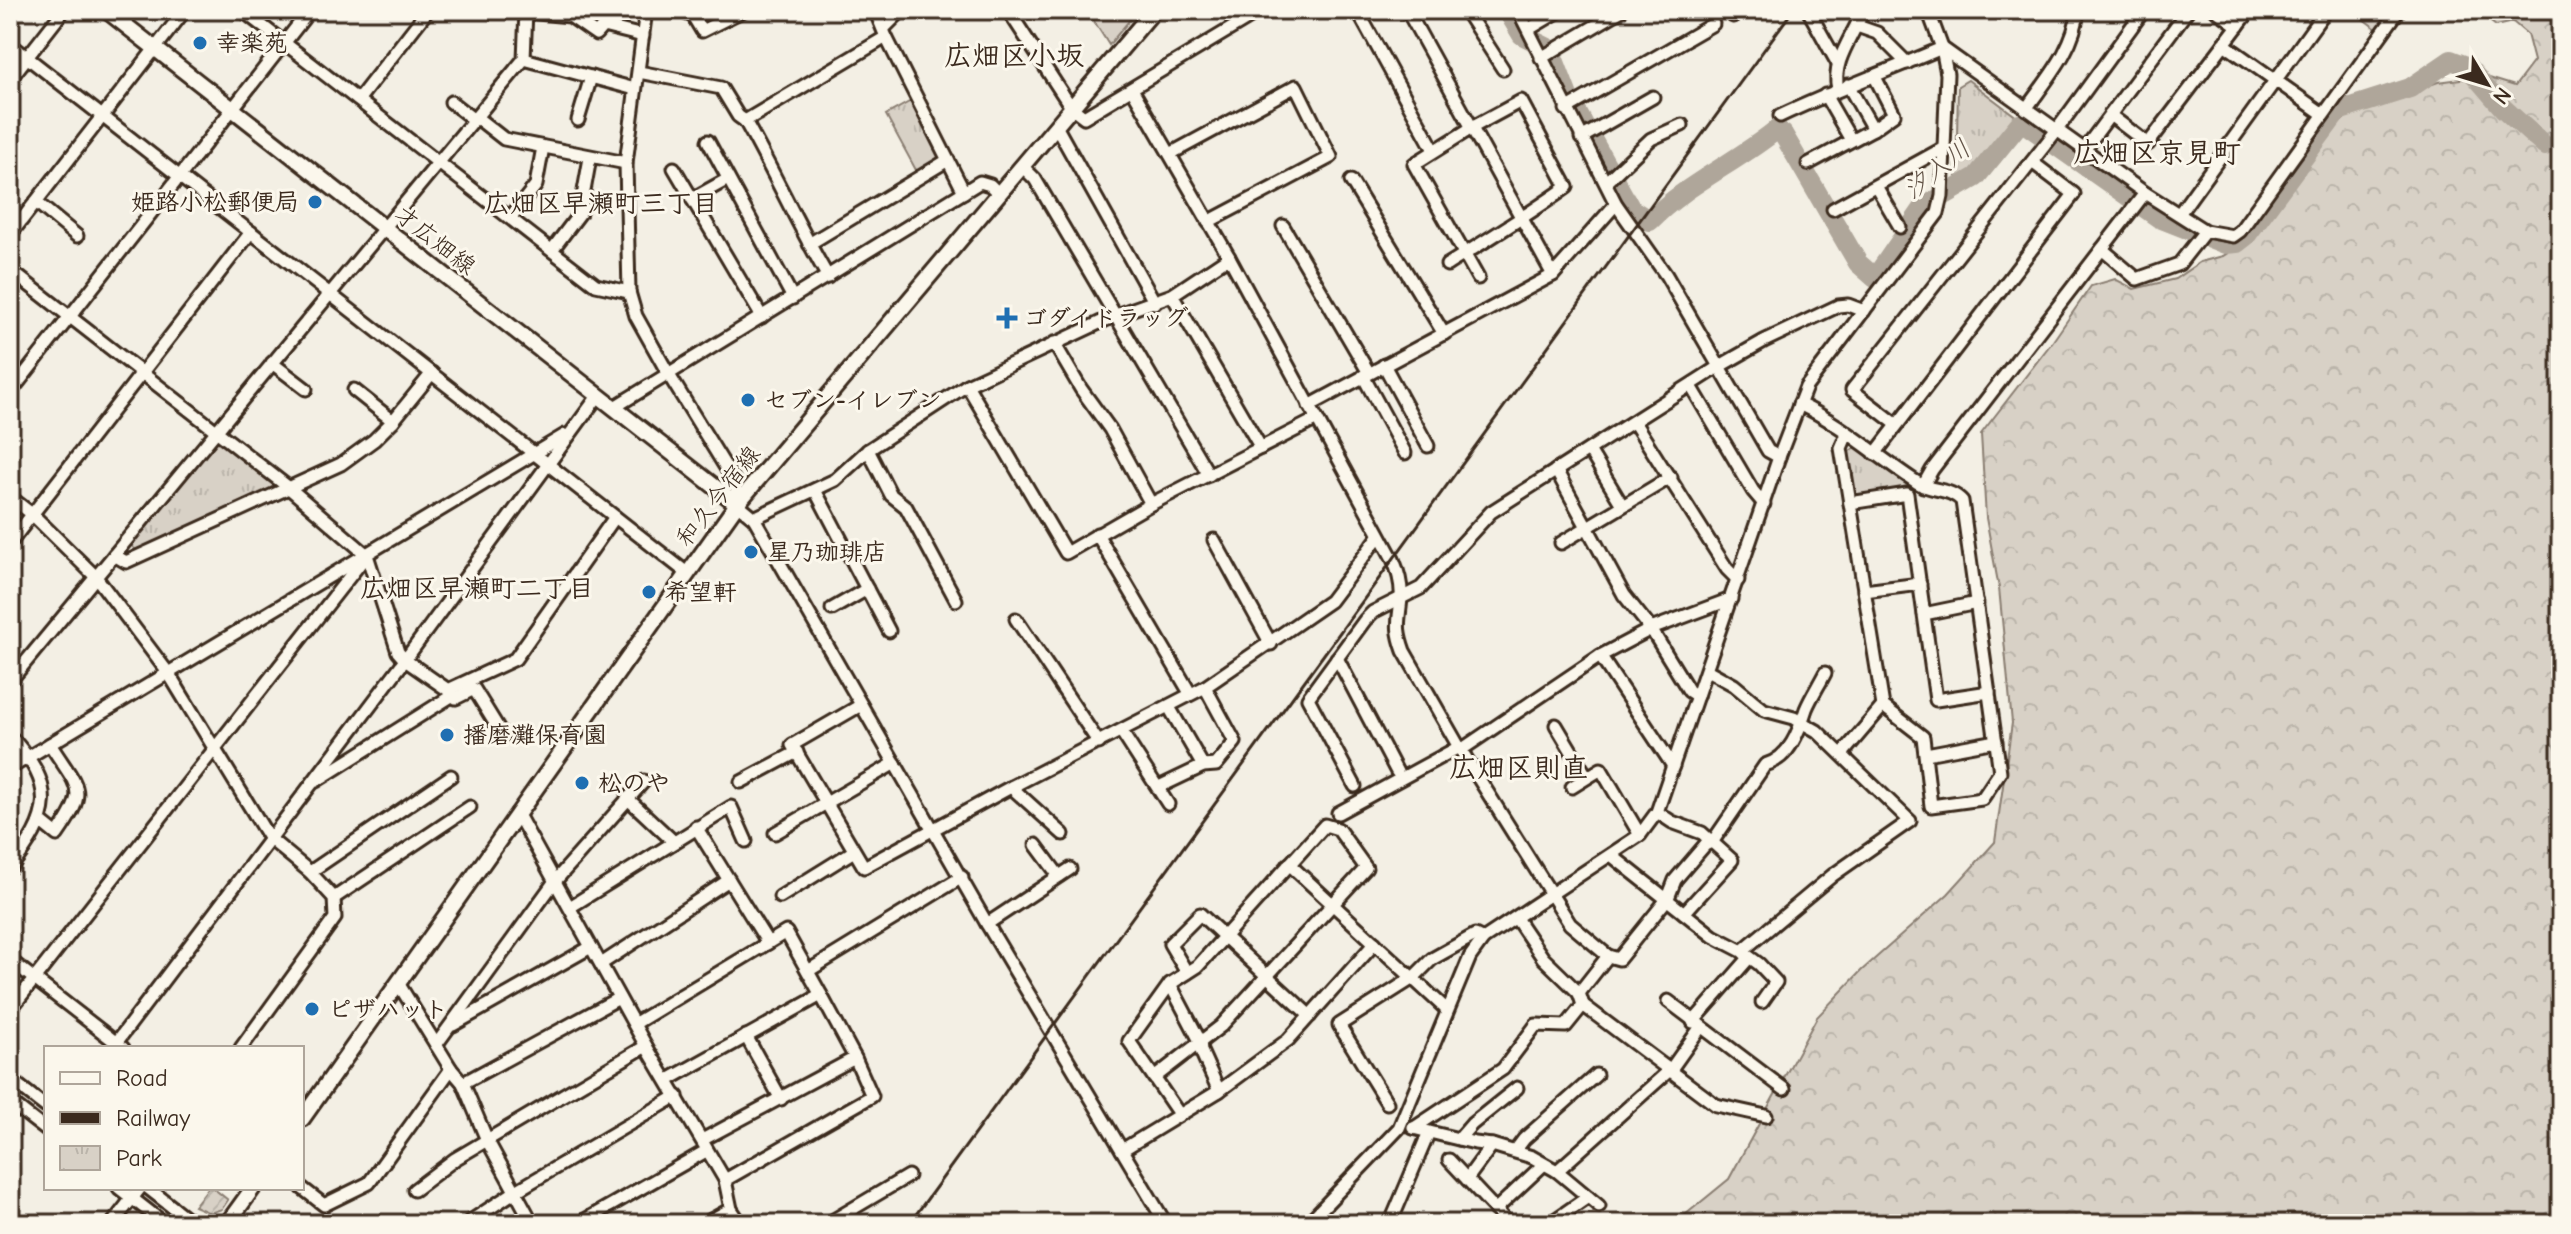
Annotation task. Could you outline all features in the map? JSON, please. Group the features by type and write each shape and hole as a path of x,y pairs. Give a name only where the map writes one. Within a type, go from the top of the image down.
{"main road":[{"name":"才広畑線","path":"106,10 737,504"},
{"name":"和久今宿線","path":"304,1116 737,504 1154,10"},
{"path":"227,1224 252,1190"}],"street":[{"path":"10,79 64,10"},
{"path":"10,235 185,10"},
{"path":"242,10 596,285 629,292"},
{"path":"10,393 310,10"},
{"path":"358,100 428,10"},
{"path":"646,10 626,163 629,292 636,316 736,484 737,504 754,518 987,924 1166,1224"},
{"path":"678,10 693,16 702,31 744,10"},
{"path":"875,10 964,192"},
{"path":"745,121 885,32 902,10"},
{"path":"1008,10 1071,107 1084,117 1262,10"},
{"path":"1357,10 1434,150"},
{"path":"1407,10 1553,275"},
{"path":"1465,10 1503,69"},
{"path":"1518,10 1570,107 1581,138 1616,204 1666,275 1768,451 1779,457"},
{"path":"1529,29 1561,10"},
{"path":"1539,52 1554,51 1622,10"},
{"path":"1808,10 1838,64"},
{"path":"1863,10 1835,76 1873,129"},
{"path":"1307,1224 1399,1128 1470,957 1483,939 1640,835 1657,812 1806,387 1938,213 1942,196 1947,74 1942,48 1928,10"},
{"path":"2026,109 2066,51 2078,10"},
{"path":"1896,424 1852,390 2056,131 2144,10"},
{"path":"2084,150 2188,10"},
{"path":"2216,10 2238,26"},
{"path":"2110,115 2148,144 2250,10"},
{"path":"2179,214 2326,10"},
{"path":"1942,48 2145,193 2205,231 2225,237 2240,231 2399,10"},
{"path":"10,681 524,59 524,12 570,16 596,34 603,26 643,36"},
{"path":"1570,107 1713,24"},
{"path":"1857,26 1877,33 1907,63"},
{"path":"10,44 687,573"},
{"path":"2224,44 2323,114"},
{"path":"1780,116 1942,48"},
{"path":"524,59 635,89"},
{"path":"639,72 721,88 738,116 745,121 777,176 828,277"},
{"path":"578,120 591,77"},
{"path":"1808,164 1873,129 1894,114 1875,77"},
{"path":"1170,154 1296,86 1331,157 1208,222"},
{"path":"1132,89 1229,257 1398,571 1402,597 1397,618 1398,635 1404,651 1460,749 1570,924 1608,956 1619,959 1668,898 1675,880 1705,845 1713,841 1765,765 1778,761 1804,723 1807,709 1825,673"},
{"path":"1825,95 1851,140"},
{"path":"1581,138 1653,97"},
{"path":"1447,265 1464,254 1522,218 1567,187 1521,101 1414,164 1464,254 1478,278"},
{"path":"451,102 504,139 626,163"},
{"path":"1606,182 1651,139 1682,125"},
{"path":"1056,126 1155,303"},
{"path":"708,141 793,298"},
{"path":"510,218 536,185 543,147"},
{"path":"1833,209 1942,149"},
{"path":"552,250 580,213 590,158"},
{"path":"809,244 948,160"},
{"path":"1875,454 2074,194 2032,162"},
{"path":"1022,166 1035,179 1209,475"},
{"path":"674,168 762,317"},
{"path":"692,199 728,179"},
{"path":"1351,181 1444,334"},
{"path":"613,408 980,182 990,185 998,193"},
{"path":"1876,186 1900,227"},
{"path":"1923,486 1932,470 2145,193"},
{"path":"36,202 77,236"},
{"path":"1309,406 1553,275 1616,204"},
{"path":"1283,226 1366,374 1405,453"},
{"path":"2102,249 2137,279 2179,264 2205,231"},
{"path":"10,543 251,232"},
{"path":"754,518 835,480 868,450 967,385 1116,315 1172,295 1229,257"},
{"path":"10,270 288,487 367,555 398,652 456,698 474,689 503,736"},
{"path":"1172,295 1261,448"},
{"path":"1355,786 1308,698 1373,612 1421,588 1491,512 1720,366 1838,306 1848,305 1864,311"},
{"path":"1054,343 1081,389 1110,429 1151,504"},
{"path":"272,363 306,389"},
{"path":"1384,365 1428,446"},
{"path":"114,555 126,562 341,464 374,440 393,421 432,373"},
{"path":"967,385 1066,553 1151,504 1317,419"},
{"path":"1691,386 1753,491 1764,504"},
{"path":"354,390 393,421"},
{"path":"10,960 119,1045 598,396"},
{"path":"1799,404 1847,434 1923,486 1955,493 1962,501 2000,772 1982,799 1931,806 1923,737 1883,706 1841,448 1847,434"},
{"path":"1634,422 1727,569 1738,580"},
{"path":"10,768 569,434"},
{"path":"868,450 891,495 906,507 956,600"},
{"path":"1589,450 1622,505"},
{"path":"1556,470 1624,595 1651,629 1689,691 1697,696"},
{"path":"1561,543 1671,477"},
{"path":"815,490 889,631"},
{"path":"1850,503 1907,494 1936,700 1989,692"},
{"path":"10,497 32,514 96,577 169,674 269,838 310,872 334,898 335,918 242,1046"},
{"path":"309,786 450,692 515,659 615,517"},
{"path":"1097,534 1190,693"},
{"path":"861,705 792,745 864,867 1205,687 1330,601 1379,536"},
{"path":"1214,540 1271,644"},
{"path":"10,1010 367,555"},
{"path":"1864,591 1920,584"},
{"path":"832,609 867,589"},
{"path":"1338,813 1460,749 1600,656 1651,629 1731,599"},
{"path":"1924,614 1977,603"},
{"path":"1016,619 1099,743"},
{"path":"1600,656 1673,766"},
{"path":"1337,658 1397,772"},
{"path":"1557,1171 1671,1069 1696,1025 1745,955 1833,875 1910,821 1843,753 1804,723 1764,710 1734,685 1707,670"},
{"path":"1159,787 1203,766 1216,765 1235,742 1205,687"},
{"path":"1843,753 1883,706"},
{"path":"1169,707 1203,766"},
{"path":"1556,725 1587,777"},
{"path":"1121,731 1168,804"},
{"path":"10,736 29,757 43,787 41,822 10,868"},
{"path":"1926,754 1996,741"},
{"path":"41,822 57,835 74,811 79,797 77,788 50,744"},
{"path":"741,782 797,752"},
{"path":"775,833 895,763"},
{"path":"1572,787 1601,769 1640,835"},
{"path":"310,872 451,776"},
{"path":"436,1045 555,881 644,781"},
{"path":"1011,787 1063,834"},
{"path":"627,798 674,842"},
{"path":"334,898 470,807"},
{"path":"570,907 731,807 746,841"},
{"path":"1657,812 1672,822 1702,833 1732,860 1684,913"},
{"path":"517,813 646,1046 725,1180 731,1209 741,1224"},
{"path":"1154,1078 1221,1026 1366,868 1338,829 1325,825 1198,966 1170,984 1129,1041 1154,1078 1179,1114"},
{"path":"696,827 768,943"},
{"path":"1036,845 1059,876"},
{"path":"780,897 854,851"},
{"path":"1611,855 1713,936 1759,964 1776,982 1762,1002"},
{"path":"1289,864 1447,1010"},
{"path":"987,924 1070,869"},
{"path":"808,971 962,877"},
{"path":"601,964 729,880"},
{"path":"1187,973 1170,944 1200,914 1310,1016"},
{"path":"1516,918 1543,958 1581,999 1639,1049 1671,1069 1716,1105 1766,1116"},
{"path":"634,1024 786,932 855,1058 872,1096 725,1180"},
{"path":"1387,1103 1339,1025 1413,978 1432,959 1475,935 1483,939"},
{"path":"1122,1150 1219,1091 1288,1040 1375,943"},
{"path":"450,1027 591,947"},
{"path":"1414,1128 1503,1069 1536,1025 1563,1027 1608,956"},
{"path":"398,983 451,1069 463,1083 487,1140 533,1224"},
{"path":"1170,984 1200,1041 1201,1051 1219,1091"},
{"path":"668,1080 821,995"},
{"path":"463,1083 619,998"},
{"path":"1668,1001 1784,1089"},
{"path":"746,1036 781,1099"},
{"path":"414,1190 455,1159 646,1046"},
{"path":"578,1224 781,1099 855,1058"},
{"path":"304,1190 324,1205 369,1183 451,1069"},
{"path":"1515,1151 1524,1139 1596,1075"},
{"path":"1492,1078 1507,1096"},
{"path":"10,1079 44,1105"},
{"path":"1459,1139 1472,1124 1517,1088"},
{"path":"466,1224 677,1096"},
{"path":"10,1102 44,1128"},
{"path":"1399,1128 1414,1128 1515,1151 1557,1171 1599,1206"},
{"path":"1393,1222 1429,1132"},
{"path":"1467,1179 1492,1145"},
{"path":"1449,1160 1509,1224"},
{"path":"1495,1210 1543,1165"},
{"path":"827,1224 908,1176"},
{"path":"151,1190 194,1224"},
{"path":"112,1224 136,1193 165,1224"},
{"path":"1549,1224 1588,1197"},
{"path":"704,1224 731,1209"}],"green space":[{"path":"1087,10 1138,10 1109,45"},
{"path":"2351,10 2392,10 2378,30"},
{"path":"2489,10 2561,10 2561,1224 1674,1224 1729,1179 1817,1017 1861,971 1948,894 1995,842 2012,723 1999,588 1986,518 1981,434 2091,286 2115,279 2134,289 2175,279 2200,262 2223,256 2251,238 2275,211 2321,141 2348,115 2438,82 2483,76 2515,86 2534,61 2527,34 2513,22 2496,26 2487,19"},
{"path":"1968,80 2022,121 1975,176 1956,187 1958,86"},
{"path":"911,101 942,158 917,172 886,115"},
{"path":"215,441 220,441 274,483 272,489 137,552 131,545"},
{"path":"1856,447 1911,486 1911,490 1859,498 1853,493 1848,452"},
{"path":"206,1190 216,1190 228,1200 222,1209 210,1213 194,1206"}],"waterway":[{"name":"汐入川","path":"1507,10 1522,35 1550,49 1568,96 1631,209 1650,221 1694,185 1776,130 1783,134 1858,263 1875,278 1924,207 1976,177 2019,124 2024,123 2159,218 2225,244 2237,243 2246,236 2338,111 2410,88 2451,60 2467,66 2503,108 2545,146"}],"railway":[{"path":"909,1224 1793,10"}],"place":[{"name":"幸楽苑","path":"200,43"},
{"name":"姫路小松郵便局","path":"315,202"},
{"name":"ゴダイドラッグ","path":"1007,318"},
{"name":"セブン-イレブン","path":"748,400"},
{"name":"星乃珈琲店","path":"751,552"},
{"name":"希望軒","path":"649,592"},
{"name":"播磨灘保育園","path":"447,735"},
{"name":"松のや","path":"582,783"},
{"name":"ピザハット","path":"312,1009"}],"district":[{"name":"広畑区小坂","path":"1014,56"},
{"name":"広畑区京見町","path":"2157,153"},
{"name":"広畑区早瀬町三丁目","path":"601,204"},
{"name":"広畑区早瀬町二丁目","path":"477,589"},
{"name":"広畑区則直","path":"1519,768"}]}
